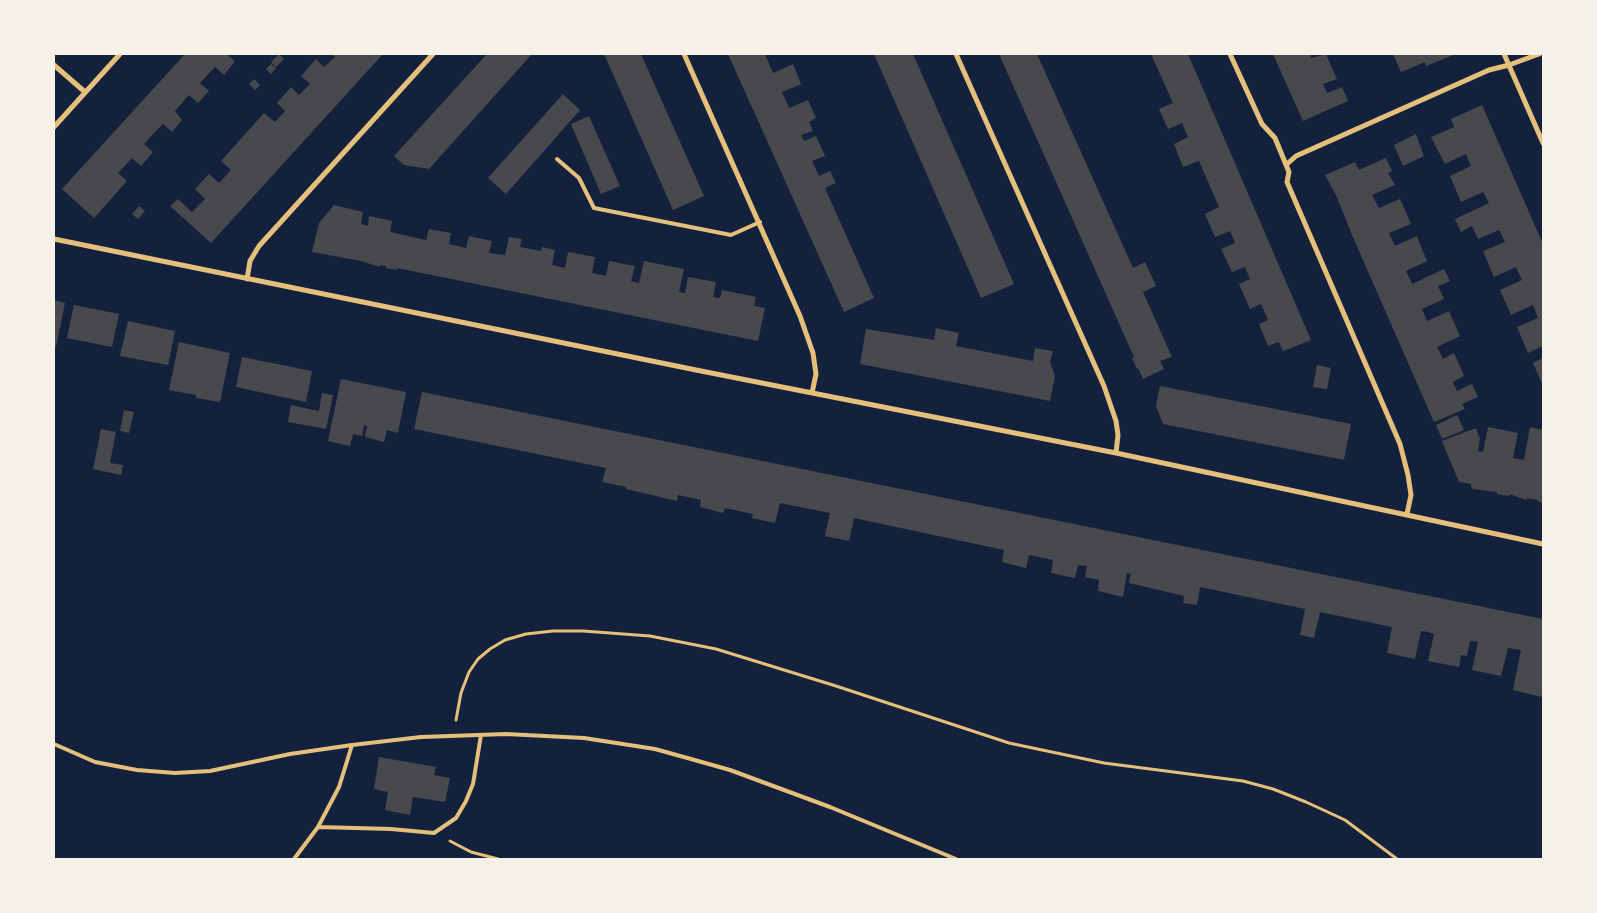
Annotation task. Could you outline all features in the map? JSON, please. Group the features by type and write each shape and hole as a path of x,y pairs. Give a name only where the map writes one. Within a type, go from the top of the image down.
{"street":[{"path":"54,128 84,92 120,54"},
{"path":"247,279 250,261 259,246 433,54"},
{"path":"684,54 800,316 813,353 816,374 812,393"},
{"path":"956,54 1104,386 1116,421 1118,435 1116,453"},
{"path":"1230,54 1262,124 1275,138 1289,172 1287,182 1400,444 1411,495 1407,514"},
{"path":"1504,54 1543,143"},
{"path":"1286,165 1296,156 1489,70 1539,54"},
{"path":"54,65 84,92"},
{"path":"54,239 1116,453 1543,544"}],"lane":[{"path":"557,159 579,178 594,208 731,236 760,222"},
{"path":"54,744 95,762 137,770 175,773 210,771 290,754 352,744 421,737 534,734 584,738 655,749 730,770 830,807 956,859"},
{"path":"318,827 391,828 434,833 456,818 466,801 473,784 481,735"},
{"path":"294,859 318,827 339,787 352,744"}],"path":[{"path":"455,736 456,713 469,672 484,654 505,640 526,634 553,631 583,631 650,636 716,649 1018,745 1104,763 1243,781 1273,789 1345,820 1396,859"},
{"path":"434,833 471,852 498,859"}],"building":[{"path":"185,54 226,54 235,61 224,75 215,67 200,83 209,91 198,103 189,95 175,111 182,120 172,132 163,124 144,144 153,152 141,166 132,158 118,173 127,181 94,218 62,189"},
{"path":"279,54 284,59 276,67 271,62"},
{"path":"331,54 383,54 211,243 170,206 178,199 192,212 205,199 195,189 209,174 219,183 231,170 221,161 264,113 275,122 285,111 277,103 291,87 299,95 310,84 301,76 316,59 324,67 335,57"},
{"path":"487,54 532,54 429,169 404,165 394,156"},
{"path":"604,54 641,54 704,196 673,210"},
{"path":"728,54 765,54 773,73 793,64 801,84 782,92 789,108 808,100 816,118 809,122 813,131 801,135 804,141 816,136 825,156 812,161 819,176 830,171 836,183 825,188 874,298 844,312"},
{"path":"874,54 913,54 1014,284 981,298"},
{"path":"999,54 1037,54 1133,268 1145,262 1156,286 1143,292 1172,357 1160,361 1164,369 1143,379 1137,369 1132,358 1134,357"},
{"path":"1151,54 1188,54 1311,340 1283,351 1279,342 1268,346 1259,324 1268,320 1261,304 1250,309 1239,284 1250,279 1245,267 1232,272 1221,249 1235,243 1230,231 1215,237 1205,214 1219,207 1199,161 1183,167 1174,144 1188,137 1182,123 1168,129 1159,109 1173,103"},
{"path":"1273,54 1310,54 1311,58 1326,54 1337,79 1323,84 1327,93 1342,87 1348,101 1303,121"},
{"path":"1393,54 1456,54 1426,66 1425,62 1401,72"},
{"path":"271,64 276,68 271,74 266,69"},
{"path":"254,79 260,85 255,90 249,84"},
{"path":"563,94 580,110 506,194 488,178"},
{"path":"1482,105 1543,244 1543,346 1528,353 1517,327 1538,318 1533,305 1511,315 1500,290 1522,280 1516,267 1494,277 1483,251 1505,242 1499,230 1478,239 1472,226 1461,232 1455,219 1489,203 1483,192 1461,202 1450,176 1471,166 1466,154 1445,164 1431,137 1454,127 1451,119"},
{"path":"589,116 620,186 601,194 571,124"},
{"path":"1416,134 1424,156 1403,166 1394,145"},
{"path":"1386,158 1392,171 1388,173 1395,185 1372,195 1379,208 1400,199 1405,210 1411,224 1389,233 1395,246 1417,236 1427,261 1406,271 1412,284 1444,269 1450,281 1438,286 1444,299 1422,309 1427,321 1449,311 1460,336 1437,347 1443,359 1454,353 1460,366 1464,376 1453,382 1457,391 1472,384 1478,397 1462,404 1465,409 1434,422 1336,195 1325,175 1355,162 1359,170"},
{"path":"334,205 363,212 361,224 368,226 369,216 392,221 390,232 426,240 429,229 451,233 449,244 466,248 469,236 492,241 489,253 505,255 509,237 522,239 520,247 541,251 542,247 555,250 552,265 565,268 568,252 595,257 592,273 606,276 609,261 635,266 631,281 639,283 644,261 684,269 679,292 685,293 688,277 716,282 713,297 720,298 722,290 756,297 754,306 765,308 758,341 312,252 319,223"},
{"path":"139,206 145,211 138,219 132,214"},
{"path":"54,300 65,303 56,347 54,347"},
{"path":"74,305 119,314 112,347 67,338"},
{"path":"128,321 175,331 168,365 120,356"},
{"path":"936,328 959,333 956,346 1033,361 1035,348 1053,351 1050,362 1055,376 1050,401 860,364 866,329 934,340"},
{"path":"179,342 230,353 220,402 196,398 196,395 169,390"},
{"path":"242,357 312,371 306,402 236,387"},
{"path":"1543,358 1543,386 1533,363"},
{"path":"1317,365 1331,368 1327,389 1313,387"},
{"path":"341,379 406,392 398,433 387,430 384,442 365,437 367,426 364,425 362,436 353,434 350,446 328,441"},
{"path":"1160,386 1351,424 1344,460 1163,424 1156,406"},
{"path":"422,392 1543,619 1542,697 1513,690 1521,650 1508,648 1501,676 1472,670 1478,642 1470,641 1467,656 1461,655 1459,667 1428,661 1434,634 1428,632 1421,631 1415,659 1387,653 1392,627 1320,612 1314,638 1300,635 1305,609 1200,587 1197,605 1183,603 1184,596 1129,583 1131,574 1127,573 1123,597 1098,591 1099,580 1085,577 1087,566 1078,565 1075,578 1051,573 1053,560 1029,555 1026,568 1002,562 1004,550 854,518 849,541 825,536 830,513 780,503 775,523 752,518 753,514 725,508 723,513 700,507 701,500 678,495 677,501 626,489 626,487 602,482 606,468 414,429"},
{"path":"322,393 333,395 326,429 288,422 291,405 319,411"},
{"path":"124,410 134,412 129,433 120,431"},
{"path":"1457,415 1464,430 1442,439 1436,425"},
{"path":"1488,427 1518,433 1513,458 1524,460 1530,427 1543,430 1543,503 1538,500 1527,498 1527,500 1509,494 1509,496 1497,494 1497,492 1473,489 1471,484 1459,482 1442,441 1476,428 1480,439 1478,451 1483,452"},
{"path":"101,429 116,432 110,463 123,465 121,475 93,469"},
{"path":"379,757 436,767 434,775 450,778 445,802 413,797 410,815 385,810 388,792 374,789"}]}
